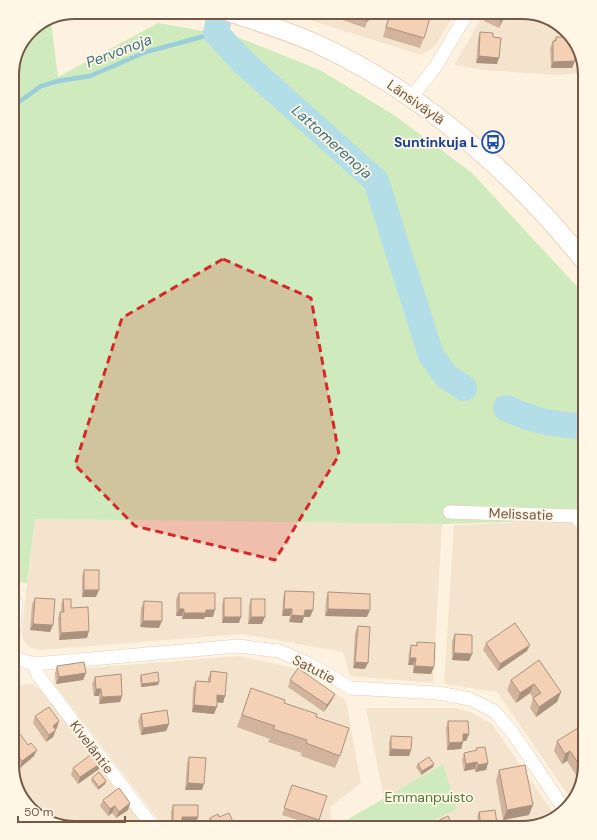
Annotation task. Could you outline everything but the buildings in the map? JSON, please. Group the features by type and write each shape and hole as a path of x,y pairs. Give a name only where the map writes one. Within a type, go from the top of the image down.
{"main road":[{"name":"Länsiväylä","path":"248,19 316,43 351,61 411,98 459,133 493,162 551,221 578,254"}],"street":[{"path":"411,98 447,49 464,19"},
{"name":"Melissatie","path":"450,512 576,516 578,519"},
{"name":"Satutie","path":"19,659 34,664 238,646 278,651 308,664 351,688 438,693 470,699 494,711 513,734 562,805"},
{"name":"Kiveläntie","path":"34,664 38,675 149,821"}],"highlighted area":[{"path":"223,259 311,298 339,455 275,560 135,526 75,465 122,318"}],"shaded area":[{"path":"314,19 452,19 434,47 421,55 313,21"},
{"path":"481,19 526,19 550,26 562,35 571,47 574,54 578,74 559,75 483,70 454,65"},
{"path":"35,519 442,524 433,683 350,676 343,652 243,634 40,650 30,648 23,640 22,627"},
{"path":"575,520 578,524 578,772 574,786 569,796 497,692 444,684 454,525"},
{"path":"239,656 293,668 346,700 361,783 330,807 331,821 160,821 54,684 54,675 61,670"},
{"path":"32,684 45,693 142,821 64,820 44,812 35,805 26,793 19,772 19,685"},
{"path":"366,708 457,708 473,713 492,724 553,812 543,817 529,821 432,821 457,809 443,764 384,799"}],"green space":[{"path":"158,23 237,37 320,70 394,115 471,172 578,287 578,524 575,520 442,524 35,519 27,583 19,582 19,71 23,54 28,44 35,35 44,28 51,24 58,77"},
{"name":"Emmanpuisto","path":"443,764 457,809 432,821 345,821"}],"waterway":[{"name":"Lattomerenoja","path":"218,23 216,33 243,62 376,181 431,355 446,376 464,388"},
{"name":"Pervonoja","path":"19,102 41,86 58,81 90,76 146,52 216,33"},
{"name":"Lattomerenoja","path":"506,408 516,413 545,422 578,426"}],"place":[{"name":"Suntinkuja L","path":"493,142"}]}
